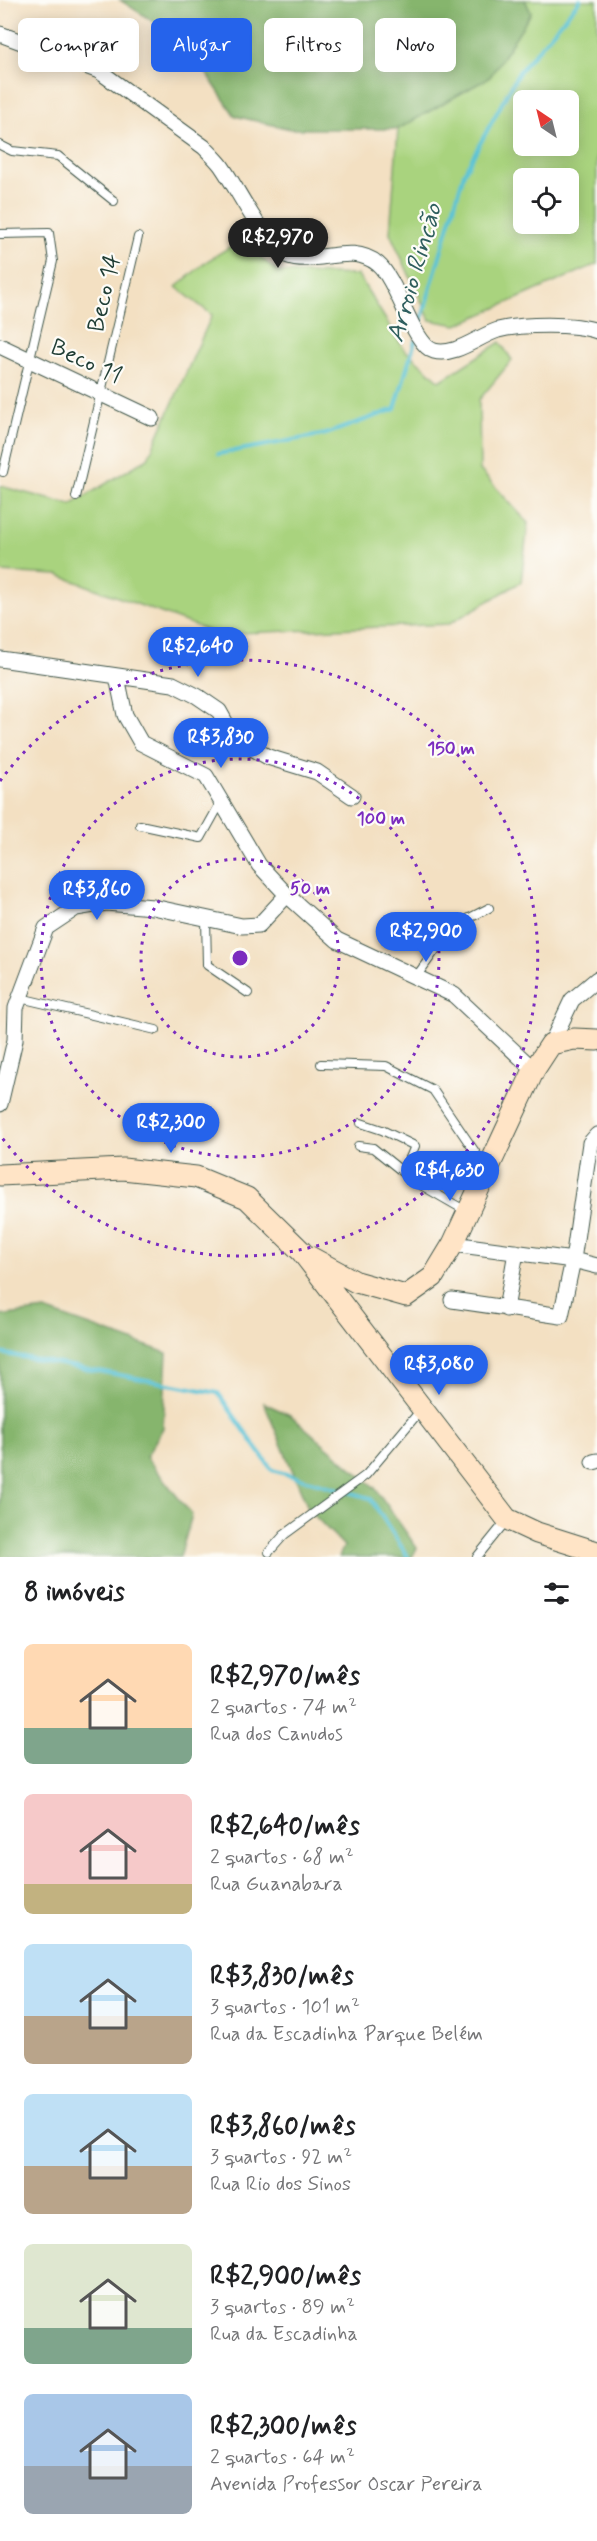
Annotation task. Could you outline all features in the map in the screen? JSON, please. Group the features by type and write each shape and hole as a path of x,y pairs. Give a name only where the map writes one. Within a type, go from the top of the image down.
{"main road":[{"path":"302,1252 357,1282 406,1296 433,1277 453,1244 534,1070 551,1044 574,1039 597,1040"},
{"path":"0,1175 123,1169 196,1176 247,1198 302,1252 507,1519 594,1554"}],"street":[{"path":"0,34 99,70 204,147 219,163 272,244 285,254 311,259 343,253 364,256 378,264 388,275 422,343 434,351 450,350 499,330 554,325 597,332"},
{"name":"Beco 11","path":"0,346 152,418"},
{"path":"0,659 173,684 219,711 234,738 268,757 317,772 352,796"},
{"path":"117,677 125,715 141,744 206,776 259,865 286,895 338,940 454,995 534,1070"},
{"path":"0,1104 15,1040 16,1008 46,928 76,908 106,903 153,907 242,926 259,925 286,895"},
{"path":"551,1044 573,1000 597,979"},
{"path":"452,1300 561,1316 573,1260 590,1143 597,1135"},
{"path":"453,1244 573,1260 597,1266"},
{"path":"506,1309 516,1252"}],"lane":[{"path":"0,145 12,151 58,156 114,201"},
{"path":"0,234 49,233 53,261 3,472"},
{"name":"Beco 14","path":"76,497 138,237"},
{"path":"140,825 201,838 221,802"},
{"path":"416,977 452,927 489,908"},
{"path":"206,918 205,958 207,965 248,993"},
{"path":"20,998 156,1030"},
{"path":"321,1064 386,1066 433,1090 487,1170"},
{"path":"361,1124 382,1130 415,1146 404,1172"},
{"path":"358,1146 373,1148 414,1181 467,1212"},
{"path":"269,1552 284,1535 366,1475 423,1407"},
{"path":"477,1557 507,1519"}],"green space":[{"path":"120,0 525,0 531,13 490,77 398,129 290,129 235,116 205,72 252,72 252,18 151,18 151,20"},
{"path":"525,0 597,0 597,264 457,325 430,320 390,233 398,129 490,77 531,13"},
{"path":"241,240 278,272 358,275 404,349 440,381 500,342 512,360 479,400 480,470 528,523 521,582 449,624 218,634 58,575 0,572 0,486 71,505 148,458 212,315 176,287 207,261"},
{"path":"45,1310 167,1353 163,1428 146,1457 192,1515 180,1557 0,1557 0,1316"},
{"path":"264,1403 290,1415 375,1488 417,1548 412,1557 339,1557 344,1546 309,1510"}],"waterway":[{"name":"Arroio Rincão","path":"419,328 464,173 519,72 580,0"},
{"name":"Arroio Rincão","path":"218,454 326,434 395,409 415,341"},
{"path":"0,1353 218,1393 272,1470 370,1498 408,1557"}]}
